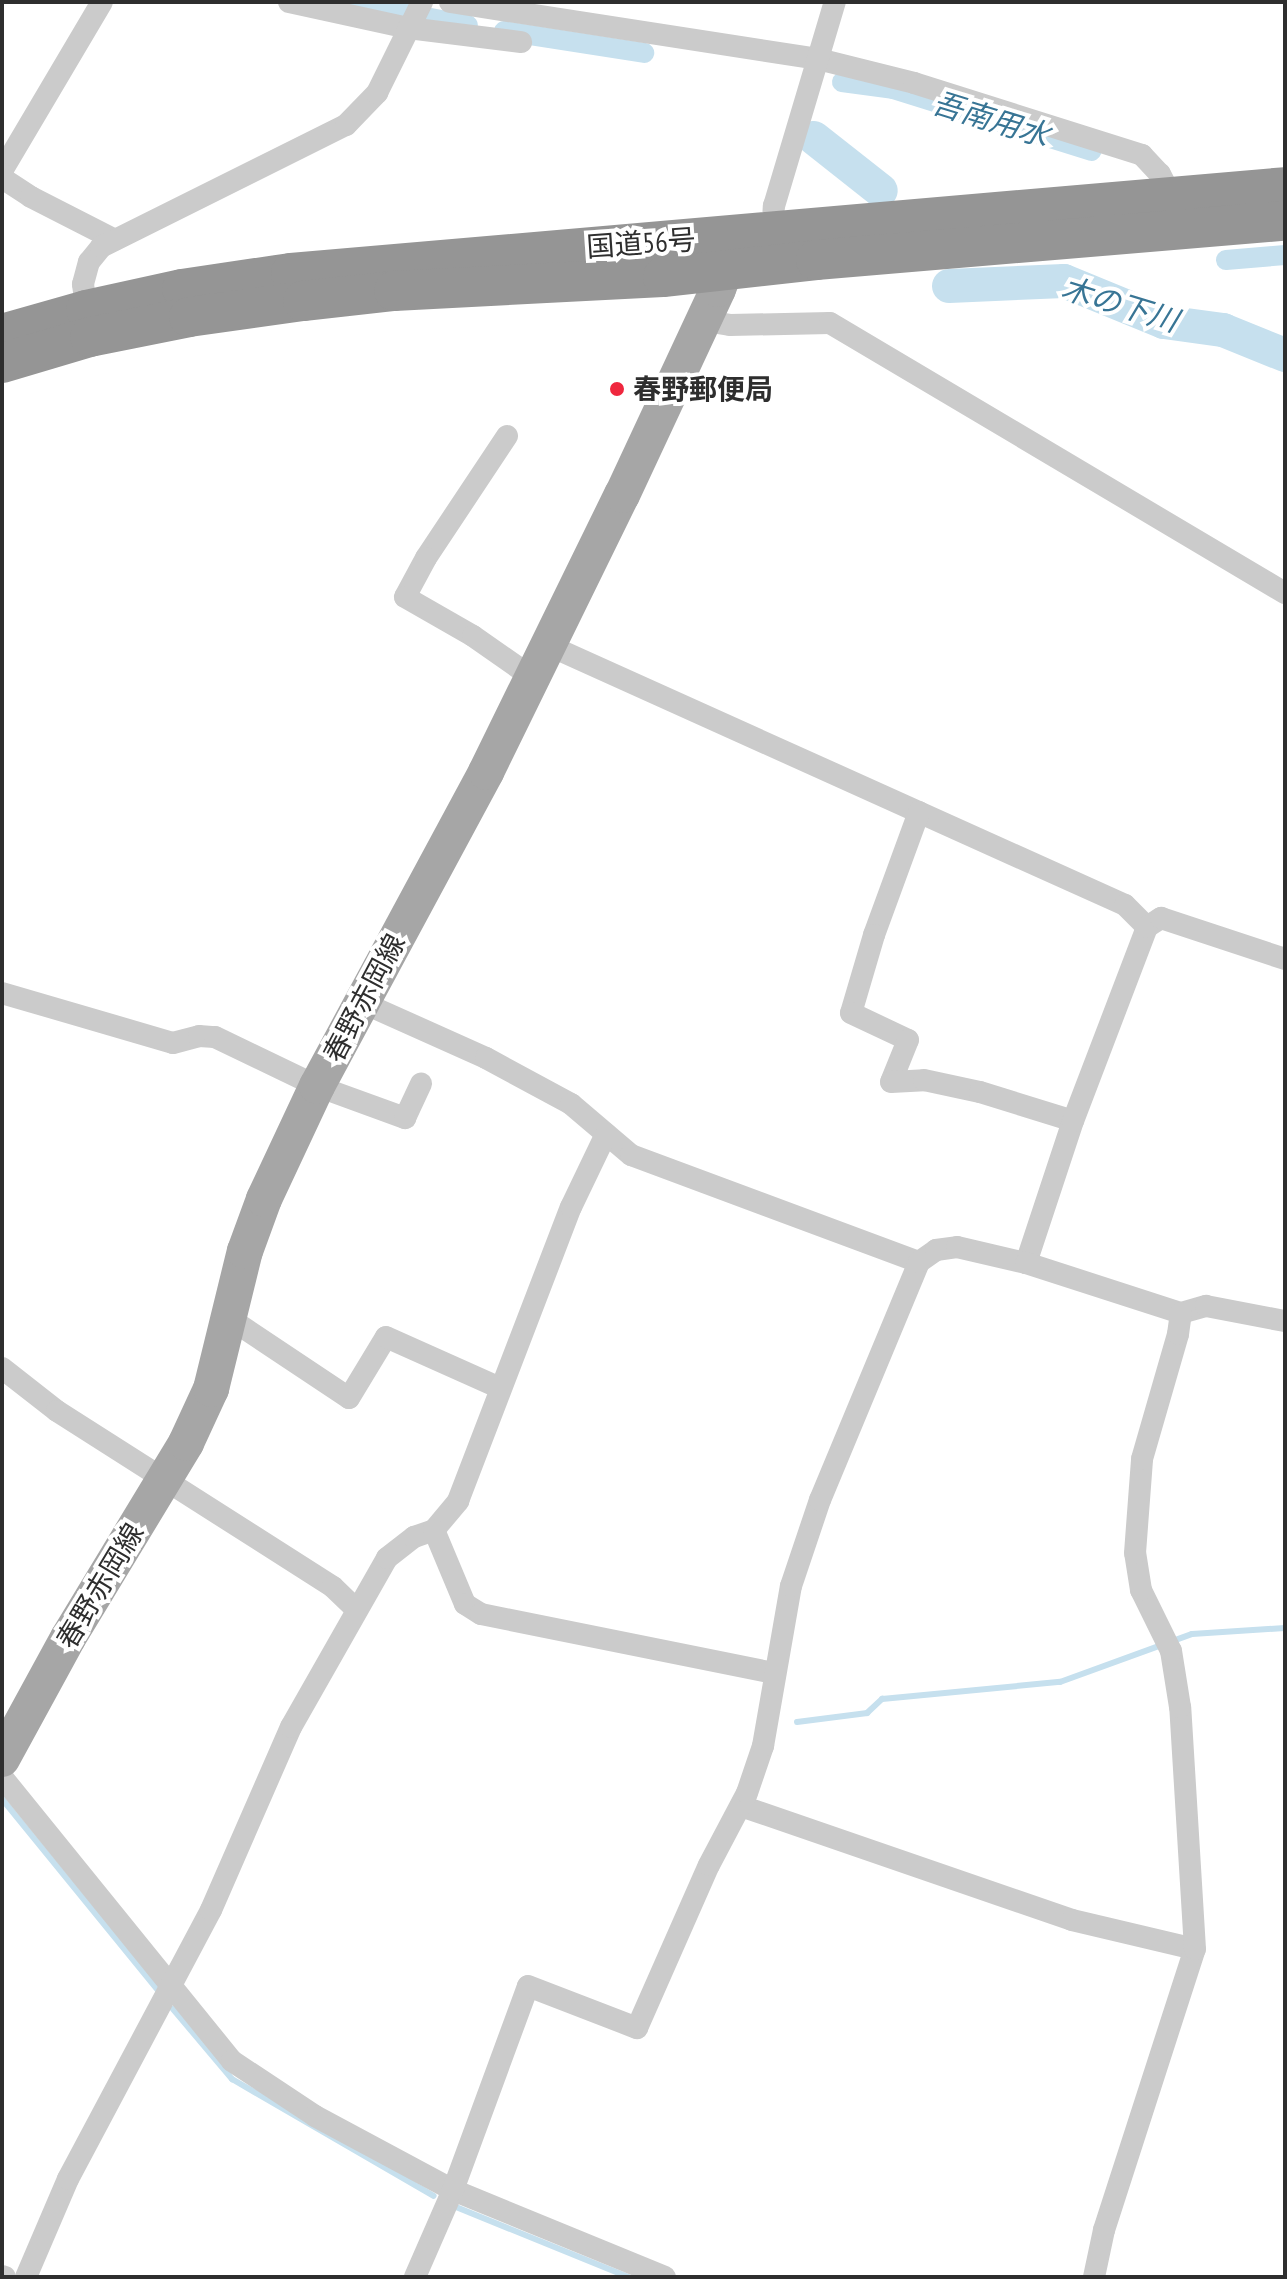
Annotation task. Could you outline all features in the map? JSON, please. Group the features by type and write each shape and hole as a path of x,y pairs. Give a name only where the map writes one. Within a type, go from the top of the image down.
{"highway":[{"name":"国道56号","path":"2,334 189,317 772,249 1171,196 1285,187"},
{"name":"国道56号","path":"772,249 1285,221"},
{"name":"国道56号","path":"2,363 88,324"}],"main road":[{"name":"春野赤岡線","path":"2,1759 75,1625 186,1443 211,1389 245,1251 264,1199 317,1086 533,678 705,321 725,254"}],"street":[{"path":"102,2 2,172 5,180 31,197 115,240"},
{"path":"289,2 415,14 521,42"},
{"path":"450,2 818,59 914,83 1142,155 1160,174 1171,196"},
{"path":"772,249 774,206 835,2"},
{"path":"88,324 83,284 89,262 101,247 346,125 377,93 415,14"},
{"path":"705,321 730,325 830,323 1285,593"},
{"path":"507,436 426,558 405,597 473,636 533,678"},
{"path":"548,645 1125,905 1147,927"},
{"path":"919,812 874,935 851,1013 908,1040 891,1082 938,1083 1073,1121"},
{"path":"1026,1263 1073,1121 1147,927 1161,918 1285,959"},
{"path":"2,993 173,1043 199,1036 215,1037 317,1086 405,1118 421,1084"},
{"path":"361,1002 486,1058 571,1104 631,1155 919,1262"},
{"path":"26,2277 68,2179 218,1896 291,1727 387,1558 414,1537 434,1530 458,1501 571,1207 606,1134"},
{"path":"415,2277 453,2190 528,1986 637,2028 709,1865 741,1806 763,1746 791,1586 820,1500 919,1262 936,1250 957,1247 1026,1263 1181,1313 1206,1306 1285,1321"},
{"path":"1094,2277 1104,2230 1195,1949 1180,1707 1169,1644 1141,1590 1135,1553 1142,1459 1178,1334 1181,1313"},
{"path":"229,1318 349,1398 386,1337 500,1388"},
{"path":"2,1368 57,1411 333,1587 357,1610"},
{"path":"434,1530 465,1604 481,1614 774,1673"},
{"path":"2,1777 171,1989 232,2061 257,2080 453,2190 665,2277"},
{"path":"741,1806 1072,1920 1195,1949"}],"waterway":[{"name":"吾南用水","path":"346,2 468,25"},
{"name":"吾南用水","path":"504,31 644,53"},
{"name":"吾南用水","path":"842,82 893,89 1092,151"},
{"name":"木の下川","path":"814,138 881,191"},
{"name":"吾南用水","path":"1226,260 1285,255"},
{"name":"木の下川","path":"949,286 1064,281 1164,322 1223,330 1285,355"},
{"path":"797,1722 867,1713 882,1699 1060,1682 1192,1634 1285,1628"},
{"path":"2,1799 161,1994"},
{"path":"173,2009 232,2079 434,2196"},
{"path":"456,2207 628,2277"}],"place":[{"name":"春野郵便局","path":"617,389"}]}
